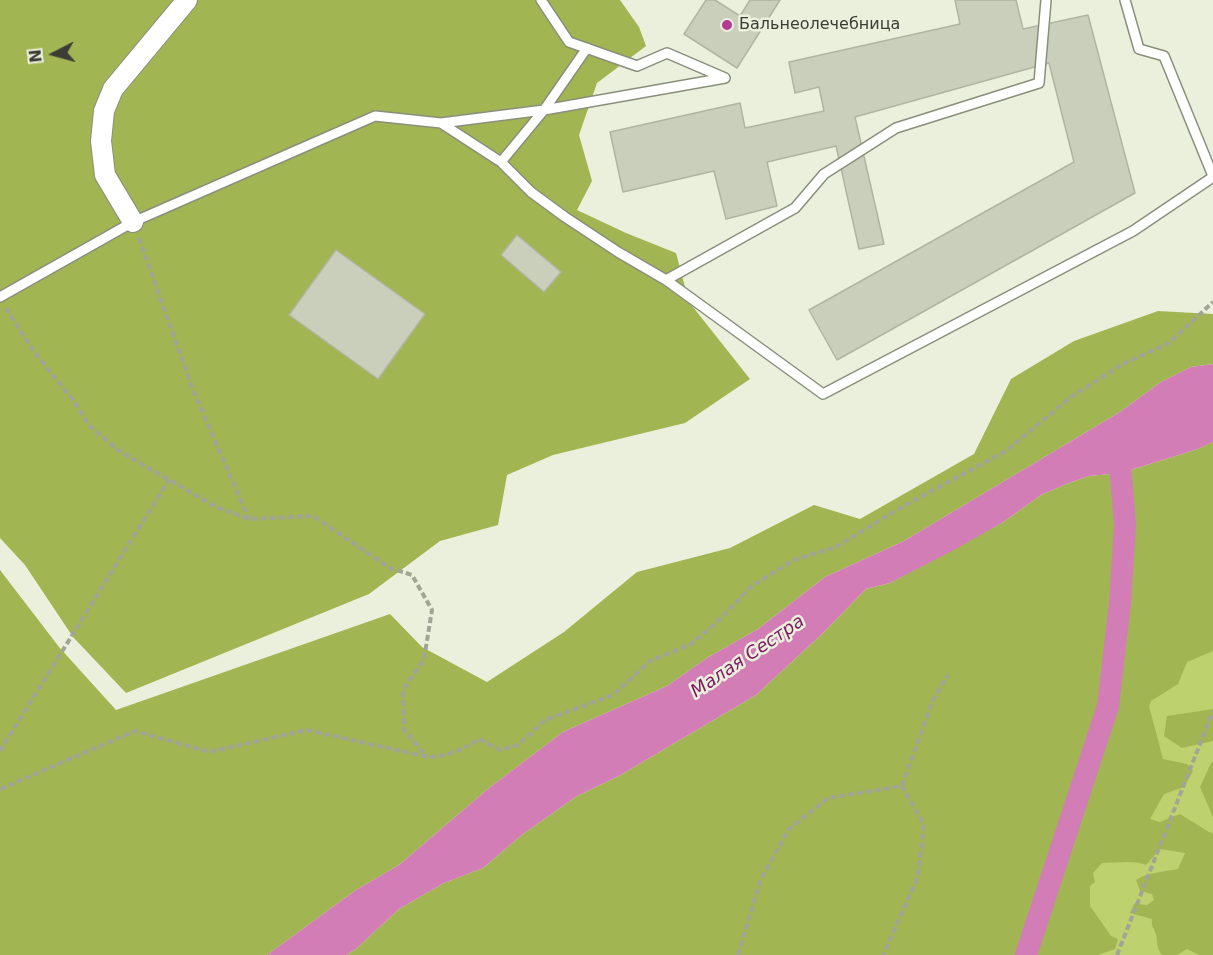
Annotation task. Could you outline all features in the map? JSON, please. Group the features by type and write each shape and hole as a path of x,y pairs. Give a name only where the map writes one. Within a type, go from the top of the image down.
{"street":[{"path":"133,222 105,175 101,141 104,111 113,88 187,0"}],"lane":[{"path":"0,297 133,222 375,116 441,123 544,110 725,78 667,53 636,66 569,42 541,0"},
{"path":"666,280 795,208 824,174 896,128 1039,83 1046,0"},
{"path":"441,123 501,162 531,192 556,211 666,280 823,394 1133,231 1213,176 1164,56 1139,49 1125,0"},
{"path":"501,162 544,110 587,48"}],"path":[{"path":"133,222 193,390 249,519"},
{"path":"0,789 135,731 209,752 307,730 428,757 456,752 480,739 500,750 518,745 545,720 613,695 650,661 691,644 716,623 752,586 794,560 836,547 900,508 1006,451 1071,397 1121,365 1169,343 1213,302"},
{"path":"5,306 32,349 75,403 90,426 119,451 216,507 249,519 313,516 390,568 412,575 432,610 424,659 403,690 404,730 428,757"},
{"path":"0,751 169,480"},
{"path":"883,955 918,877 924,824 902,786 933,700 948,675"},
{"path":"1117,955 1213,711"},
{"path":"738,955 761,879 789,829 828,798 902,786"}],"green space":[{"path":"0,0 620,0 639,27 646,46 597,83 579,135 592,181 577,210 676,253 689,302 750,379 685,423 553,455 507,475 498,525 440,541 369,594 126,693 73,637 25,565 0,538"},
{"path":"1158,311 1213,314 1213,364 1191,367 1161,382 1120,412 904,541 825,577 758,629 707,658 667,686 563,732 489,788 399,865 356,890 267,955 0,955 0,570 59,647 116,710 390,614 422,647 487,682 564,632 637,572 730,548 814,505 860,519 974,454 1011,379 1074,341"},
{"path":"1213,442 1213,955 1026,955 1198,449"},
{"path":"1213,442 1213,651 1187,662 1178,684 1151,701 1149,706 1163,759 1187,764 1193,771 1184,787 1164,794 1150,819 1160,822 1180,814 1213,833 1213,955 1199,955 1187,949 1177,955 1162,955 1152,919 1130,913 1134,904 1147,905 1154,900 1152,894 1140,891 1136,880 1151,874 1178,869 1185,853 1160,849 1146,865 1130,862 1102,863 1093,873 1095,882 1090,886 1090,906 1111,936 1118,939 1115,949 1098,955 346,955 356,949 399,909 444,883 483,868 523,834 577,796 619,776 756,695 821,635 866,589 890,583 1002,523 1041,495 1069,483 1089,476 1121,473 1198,449"},
{"path":"1213,709 1213,741 1182,748 1164,736 1167,716"},
{"path":"1213,762 1213,817 1200,787"}],"water":[{"name":"Малая Сестра","path":"1213,364 1213,442 1198,449 1121,473 1089,476 1069,483 1041,495 1002,523 952,551 890,583 866,589 821,635 756,695 619,776 577,796 523,834 483,868 444,883 399,909 356,949 346,955 267,955 356,890 399,865 489,788 563,732 667,686 707,658 758,629 825,577 904,541 1120,412 1161,382 1191,367"}],"building":[{"name":"Бальнеолечебница","path":"706,0 715,0 740,16 750,0 780,0 737,68 684,34"},
{"path":"955,0 1016,0 1023,29 1088,15 1135,193 837,360 809,310 1074,162 1049,63 855,117 884,244 859,249 836,146 767,162 777,206 726,219 714,171 623,192 610,132 740,103 745,128 824,111 819,87 795,93 789,62 960,24"},
{"path":"517,235 561,272 544,292 501,255"},
{"path":"336,250 425,314 378,379 289,315"}],"waterway":[{"path":"1026,955 1108,706 1120,603 1125,525 1119,452"}],"place":[{"name":"Бальнеолечебница","path":"727,25"}]}
